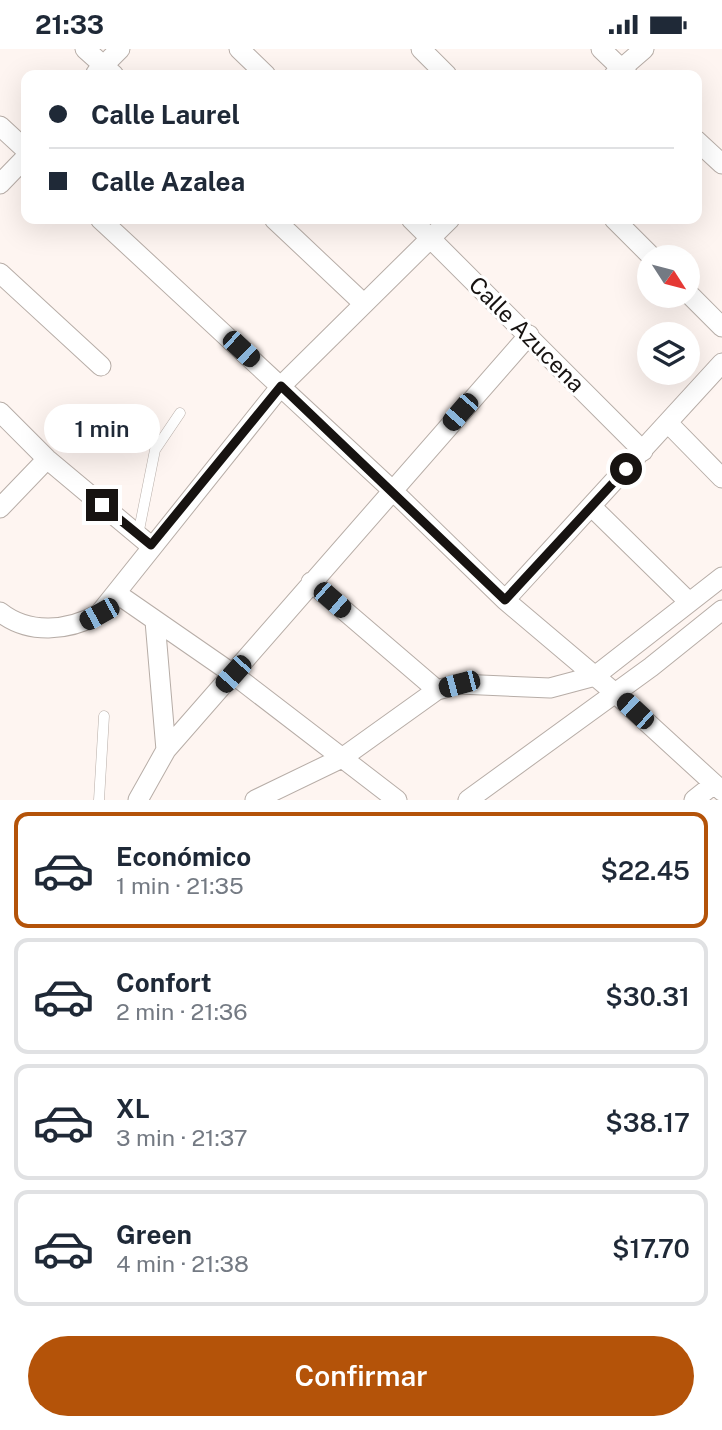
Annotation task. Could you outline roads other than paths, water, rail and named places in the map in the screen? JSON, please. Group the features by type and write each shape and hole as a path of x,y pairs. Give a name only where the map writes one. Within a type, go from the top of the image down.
{"street":[{"path":"85,49 102,70"},
{"path":"105,70 120,49"},
{"path":"239,49 260,70"},
{"path":"421,49 442,70"},
{"path":"601,49 618,70"},
{"path":"624,70 644,49"},
{"path":"0,184 16,142"},
{"path":"702,145 722,163"},
{"path":"105,224 392,490 505,600 615,693 718,788 694,800"},
{"path":"279,224 363,303"},
{"name":"Calle Azucena","path":"416,224 643,450"},
{"path":"0,612 12,621 37,627 81,624 99,614 116,593 145,540 281,386 444,224"},
{"path":"619,224 640,245"},
{"path":"0,273 101,366"},
{"path":"700,305 722,327"},
{"path":"138,800 166,750 529,335"},
{"path":"505,600 722,363"},
{"path":"0,412 47,459 145,540"},
{"path":"668,424 722,478"},
{"path":"0,508 47,459"},
{"path":"592,507 688,601"},
{"path":"255,800 342,758 437,690 459,684 550,688 568,686 595,676 722,577"},
{"path":"311,582 437,690"},
{"path":"116,593 233,674 397,800"},
{"path":"468,800 615,693 722,610"},
{"path":"155,621 166,750"}],"lane":[{"path":"145,540 155,450 180,413"},
{"path":"99,800 104,716"}]}
